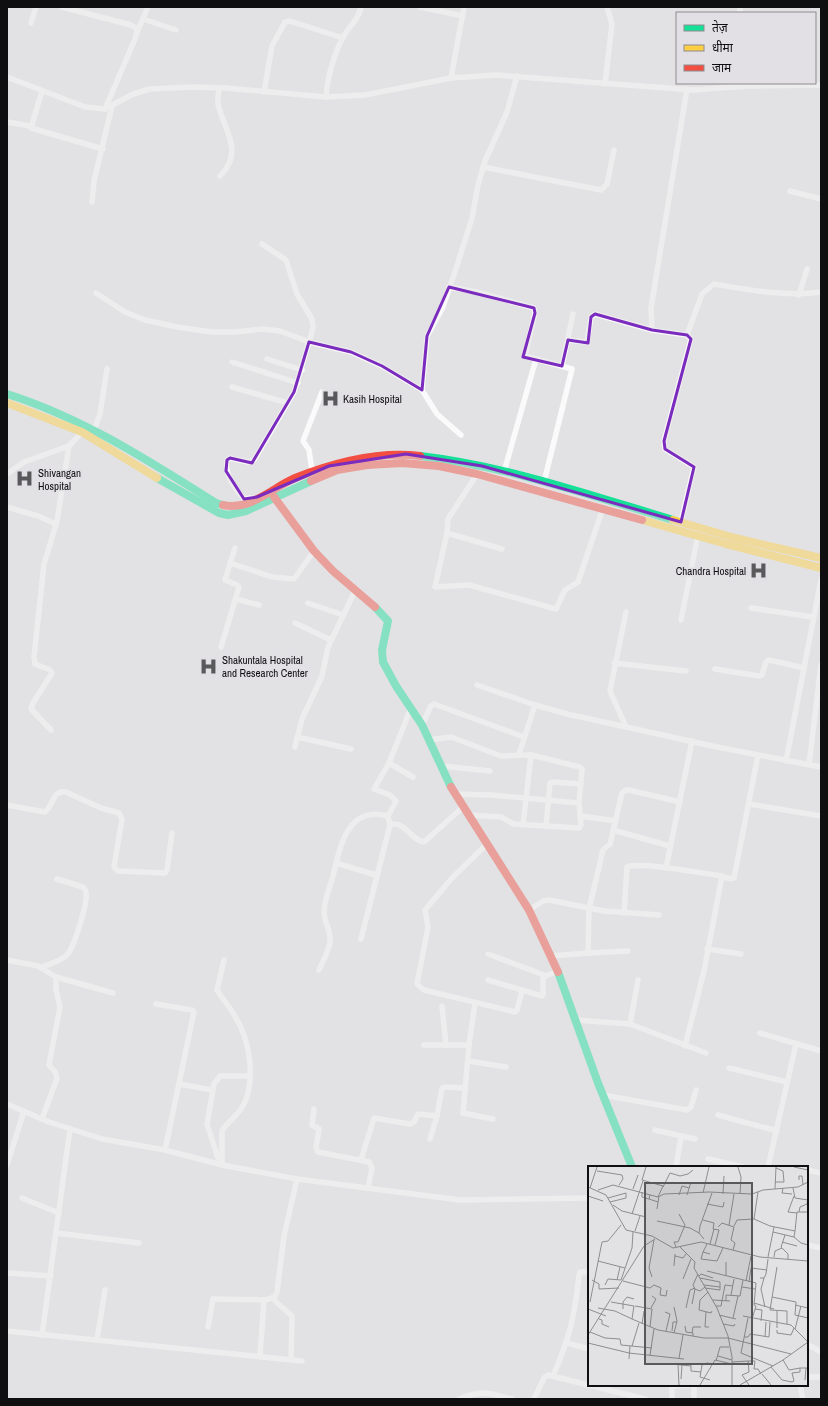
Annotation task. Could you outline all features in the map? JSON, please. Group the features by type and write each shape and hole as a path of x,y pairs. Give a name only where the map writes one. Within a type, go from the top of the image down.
{"main road":[{"path":"7,394 53,409 216,504 234,508 243,506 257,497 312,471 348,461 406,454 458,460 544,482 735,538 821,558"},
{"path":"7,403 88,430 165,483 219,513 228,515 237,515 274,497 337,470 367,465 402,463 438,466 476,474 603,508 726,544 821,568"},
{"path":"274,497 314,551 333,571 386,616 388,621 382,650 383,662 396,686 422,725 454,794 488,844 529,910 558,971 603,1095 632,1166"}],"street":[{"path":"31,23 36,7"},
{"path":"62,7 131,25 136,28 137,32"},
{"path":"105,109 148,7"},
{"path":"326,97 328,77 343,38 357,19 361,7"},
{"path":"420,7 463,16"},
{"path":"450,78 464,7"},
{"path":"605,84 612,24 607,7"},
{"path":"143,18 176,30"},
{"path":"264,92 272,46 285,22 290,21 343,38"},
{"path":"7,77 85,107 105,109 133,94 146,90 192,87 219,88 326,97 365,95 450,78 496,75 686,89 733,85 821,85"},
{"path":"422,390 427,336 442,309 472,218 484,167 507,112 516,76"},
{"path":"219,88 219,106 232,141 229,164 220,176"},
{"path":"652,330 651,308 686,89"},
{"path":"30,126 42,91"},
{"path":"92,202 94,181 103,149 112,106"},
{"path":"7,122 30,126 34,130 103,149"},
{"path":"484,167 601,190 607,184 614,150"},
{"path":"790,190 821,199"},
{"path":"257,497 246,499 242,498 226,470 227,460 230,458 248,462 254,460 288,403 298,383 313,322 298,294 289,266 282,256 262,244"},
{"path":"799,295 807,269"},
{"path":"681,522 694,467 665,449 664,441 686,358 690,349 691,339 688,335 702,294 714,284 761,292 799,295 821,292"},
{"path":"449,287 477,292 535,309 524,354 526,358 536,359 572,369 544,482"},
{"path":"96,293 125,312 145,320 177,327 212,332 280,331 308,342 351,352 382,366 422,390 436,414 461,435"},
{"path":"562,366 573,314"},
{"path":"568,340 587,342 591,317 595,314 652,330 688,335"},
{"path":"266,359 302,370"},
{"path":"504,472 536,359"},
{"path":"232,362 298,383"},
{"path":"7,474 24,462 69,446 88,430 100,414 107,369"},
{"path":"232,387 288,403"},
{"path":"312,471 309,453 303,441 322,392"},
{"path":"51,730 33,712 31,706 52,673 50,670 35,664 34,657 43,573 56,524 69,446"},
{"path":"476,474 448,519 447,532 435,587 469,586 556,609 565,590 578,582 603,508"},
{"path":"7,507 38,516 56,524"},
{"path":"447,532 502,549"},
{"path":"681,620 698,535"},
{"path":"221,647 239,586 225,580 235,548"},
{"path":"230,563 272,577 294,579 314,551"},
{"path":"786,761 821,580"},
{"path":"295,747 302,719 322,676 326,653 331,640 356,589"},
{"path":"236,599 259,605"},
{"path":"308,603 343,614"},
{"path":"751,608 813,617"},
{"path":"626,612 614,663 611,694 626,727"},
{"path":"295,623 331,640"},
{"path":"715,669 759,676 762,675 766,662 769,660 804,668"},
{"path":"614,663 686,671"},
{"path":"809,765 821,665"},
{"path":"477,685 535,705 626,727 821,767"},
{"path":"422,725 431,706 434,704 524,737"},
{"path":"519,754 535,705"},
{"path":"361,938 390,825 388,816 396,801 390,795 374,789 389,763 411,708"},
{"path":"297,737 351,749"},
{"path":"429,740 451,737 501,756 519,754 531,755 580,767 582,769 579,803 581,825 579,828 522,825 514,824 501,817 468,815"},
{"path":"666,868 692,741"},
{"path":"522,825 531,755"},
{"path":"624,913 627,868 632,865 666,868 722,876 731,879 734,878 758,755"},
{"path":"389,763 413,777"},
{"path":"442,766 490,771"},
{"path":"546,826 551,782 581,784"},
{"path":"588,953 589,908 603,850 609,846 622,792 626,790 680,802"},
{"path":"7,805 45,812 56,793 61,791 119,814 122,819 114,866 118,871 165,873 167,870 172,833"},
{"path":"454,794 579,803"},
{"path":"749,804 821,816"},
{"path":"390,825 396,823 418,840 424,842 463,807"},
{"path":"319,970 330,944 330,932 324,918 324,910 343,839 351,826 372,814 388,816"},
{"path":"580,816 616,821"},
{"path":"613,830 670,846"},
{"path":"488,844 452,878 425,910 428,927 417,984 424,990 515,1012 517,1010 522,991"},
{"path":"336,863 376,875"},
{"path":"685,1046 708,949 722,876"},
{"path":"42,967 62,958 70,950 79,926 86,897 86,892 83,887 57,879"},
{"path":"529,910 543,901 549,900 624,913 659,915"},
{"path":"708,949 741,954"},
{"path":"550,956 628,951"},
{"path":"488,954 544,975 558,971"},
{"path":"7,960 42,967 56,977 113,993"},
{"path":"222,1163 222,1131 241,1110 245,1101 249,1076 249,1057 244,1035 238,1020 217,990 224,960"},
{"path":"488,980 542,996 542,978 544,975"},
{"path":"42,1119 57,1078 49,1064 60,1007 56,990 56,977"},
{"path":"630,1024 638,980"},
{"path":"475,1003 468,1044 468,1061 462,1113 493,1119"},
{"path":"156,1004 192,1010 194,1012 165,1150"},
{"path":"442,1006 446,1045"},
{"path":"576,1020 630,1024 685,1046 706,1052"},
{"path":"760,1032 821,1051"},
{"path":"424,1045 468,1044"},
{"path":"768,1166 796,1044"},
{"path":"468,1061 506,1067"},
{"path":"729,1068 787,1082"},
{"path":"222,1163 218,1158 207,1124 212,1090 216,1079 220,1076 249,1076"},
{"path":"179,1084 212,1090"},
{"path":"430,1139 437,1116 442,1088 465,1088"},
{"path":"603,1095 687,1110 691,1107 696,1090"},
{"path":"7,1104 42,1119 102,1139 165,1150 297,1179 460,1200 588,1198"},
{"path":"314,1109 312,1125 319,1129 316,1148 318,1152 361,1160 371,1165 368,1188"},
{"path":"7,1165 24,1111"},
{"path":"361,1160 374,1118 410,1124 414,1122 418,1114 437,1116"},
{"path":"718,1115 777,1131"},
{"path":"42,1335 70,1129"},
{"path":"655,1130 695,1139"},
{"path":"676,1166 681,1137"},
{"path":"7,1142 14,1144"},
{"path":"708,1159 739,1166"},
{"path":"808,1170 821,1173"},
{"path":"208,1327 214,1299 264,1300 272,1298 277,1292 284,1236 297,1179"},
{"path":"22,1198 59,1213"},
{"path":"56,1233 139,1243"},
{"path":"808,1244 821,1248"},
{"path":"7,1272 51,1276"},
{"path":"553,1376 567,1344 573,1323 580,1272 588,1272"},
{"path":"97,1340 104,1290"},
{"path":"272,1298 292,1316 291,1359"},
{"path":"260,1356 264,1300"},
{"path":"7,1331 302,1361"},
{"path":"567,1344 588,1349"},
{"path":"808,1345 821,1352"},
{"path":"534,1399 545,1376 553,1376 588,1385"},
{"path":"808,1377 821,1377"},
{"path":"593,1386 645,1399"},
{"path":"672,1386 672,1399"},
{"path":"692,1386 694,1399"},
{"path":"800,1386 803,1399"},
{"path":"459,1399 474,1393 482,1392 512,1399"}],"highlighted area":[{"path":"449,287 534,308 535,313 523,357 562,366 568,340 588,343 591,317 595,314 652,330 687,335 691,339 664,441 665,449 694,467 681,522 482,466 406,454 329,466 257,497 244,499 226,471 227,460 230,458 252,463 294,392 309,342 351,352 382,366 422,390 427,336"}],"traffic: fast":[{"path":"7,394 62,415 89,428 140,456 216,503 223,505"},
{"path":"420,456 484,467 548,482 673,520"},
{"path":"157,478 219,513 228,515 246,511 311,481"},
{"path":"375,607 388,621 382,650 383,662 396,686 422,725 451,787"},
{"path":"558,972 598,1083 632,1166"}],"traffic: slow":[{"path":"7,403 82,432 157,478"},
{"path":"642,520 726,544 821,568"},
{"path":"673,520 735,538 821,558"}],"traffic: jam":[{"path":"223,505 233,506 252,502 295,478 341,463 389,455 420,456"},
{"path":"311,481 337,470 367,465 402,463 439,466 477,474 642,520"},
{"path":"274,497 314,551 333,571 375,607"},
{"path":"451,787 529,910 558,972"}],"place":[{"name":"Kasih Hospital","path":"330,399"},
{"name":"Shivangan Hospital","path":"25,479"},
{"name":"Chandra Hospital","path":"759,571"},
{"name":"Shakuntala Hospital and Research Center","path":"209,666"}]}
